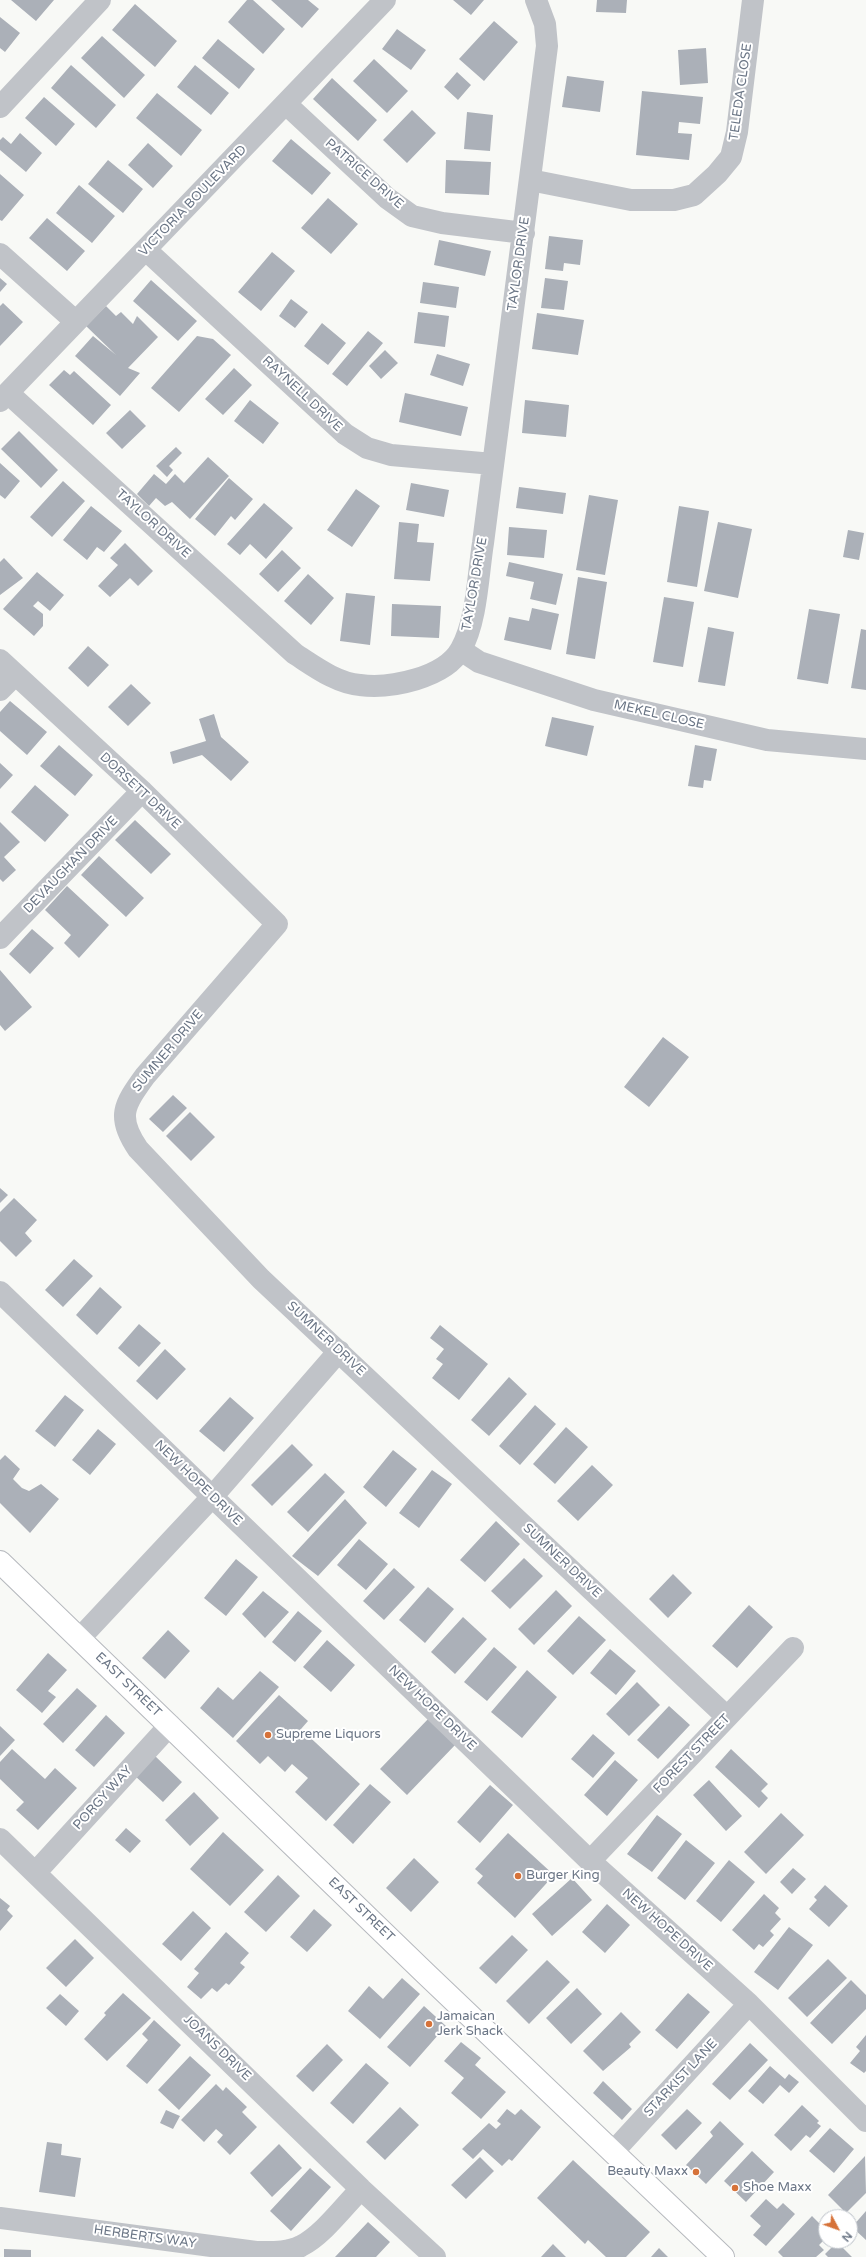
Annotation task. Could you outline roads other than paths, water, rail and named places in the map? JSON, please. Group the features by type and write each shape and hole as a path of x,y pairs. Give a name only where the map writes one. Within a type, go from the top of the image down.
{"main road":[{"name":"EAST STREET","path":"0,1562 723,2257"}],"street":[{"path":"0,107 100,0"},
{"name":"VICTORIA BOULEVARD","path":"4,397 75,321 146,250 385,0"},
{"name":"TAYLOR DRIVE","path":"4,397 294,654 335,678 359,685 390,684 417,679 442,668 453,660 461,650 471,619 524,233 547,46 545,24 536,0"},
{"name":"TELEDA CLOSE","path":"530,180 631,200 674,200 694,195 717,174 731,158 738,132 753,0"},
{"name":"PATRICE DRIVE","path":"286,104 387,198 412,216 442,223 524,233"},
{"name":"RAYNELL DRIVE","path":"146,250 345,434 367,448 391,455 492,464"},
{"path":"0,254 75,321"},
{"name":"MEKEL CLOSE","path":"461,650 479,662 594,700 767,740 866,749"},
{"name":"DORSETT DRIVE","path":"5,675 142,792 277,924"},
{"name":"DEVAUGHAN DRIVE","path":"0,938 142,792"},
{"name":"SUMNER DRIVE","path":"277,924 145,1076 132,1093 123,1116 128,1134 138,1150 261,1279 728,1717"},
{"name":"NEW HOPE DRIVE","path":"0,1292 590,1861 749,2004 866,2121"},
{"path":"80,1638 212,1497 338,1351"},
{"name":"FOREST STREET","path":"590,1861 793,1648"},
{"name":"PORGY WAY","path":"36,1872 170,1725"},
{"name":"JOANS DRIVE","path":"0,1839 36,1872 361,2189 435,2257"},
{"name":"STARKIST LANE","path":"613,2152 749,2004"},
{"name":"HERBERTS WAY","path":"0,2218 256,2252 282,2251 301,2247 314,2238 361,2189"}],"place":[{"name":"Supreme Liquors","path":"268,1735"},
{"name":"Burger King","path":"518,1876"},
{"name":"Jamaican Jerk Shack","path":"429,2024"},
{"name":"Beauty Maxx","path":"696,2172"},
{"name":"Shoe Maxx","path":"735,2188"}]}
